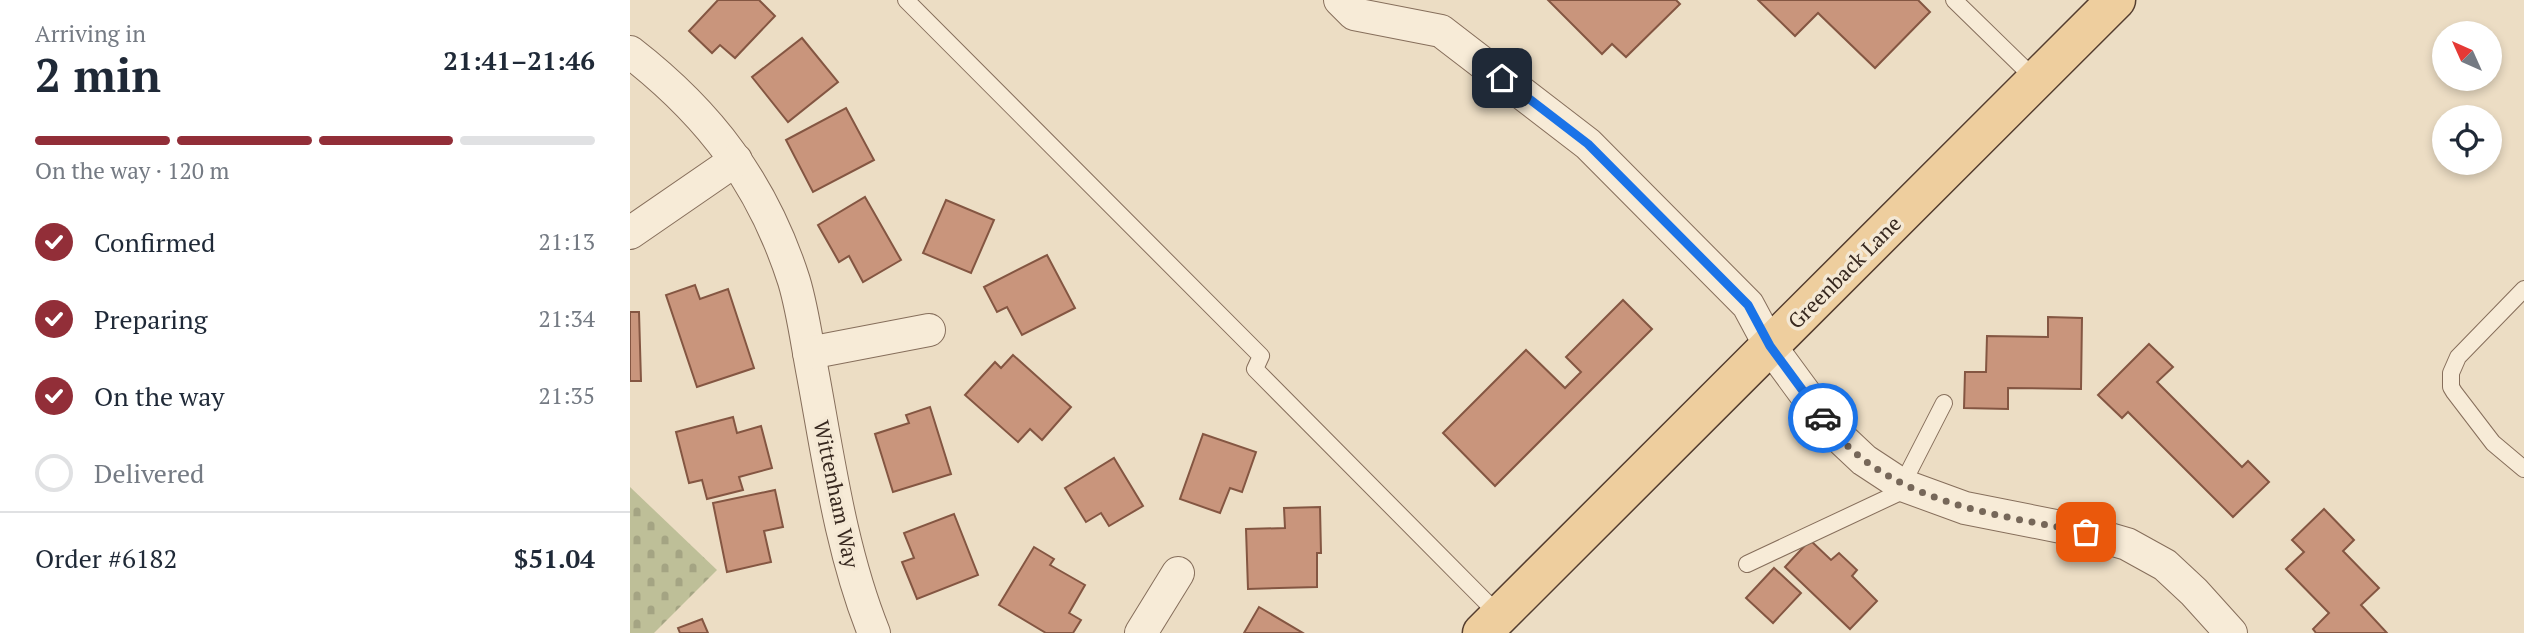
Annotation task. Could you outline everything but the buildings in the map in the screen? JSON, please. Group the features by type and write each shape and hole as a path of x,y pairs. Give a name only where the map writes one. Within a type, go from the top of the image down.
{"main road":[{"name":"Greenback Lane","path":"1490,624 2116,0"}],"street":[{"path":"1340,0 1354,14 1441,31 1588,144 1748,305 1770,346 1831,429 1864,460 1905,486 1965,508 2086,532 2127,544 2165,565 2231,633"},
{"name":"Wittenham Way","path":"630,52 666,80 707,122 751,181 774,228 794,284 842,527 859,595 874,633"},
{"path":"630,233 736,160"},
{"path":"809,353 929,331"},
{"path":"1141,633 1178,573"}],"lane":[{"path":"905,0 1261,356 1255,369 1490,624"},
{"path":"1954,0 2036,80"},
{"path":"2524,289 2458,357 2450,380 2454,392 2493,443 2524,469"},
{"path":"1748,564 1905,486 1944,403"}],"green space":[{"path":"630,487 717,570 654,633 630,633"}],"way so far":[{"path":"1823,418 1864,460 1902,485 1965,508 2086,532"}],"route":[{"path":"1502,78 1588,144 1748,305 1770,346 1823,418"}]}
